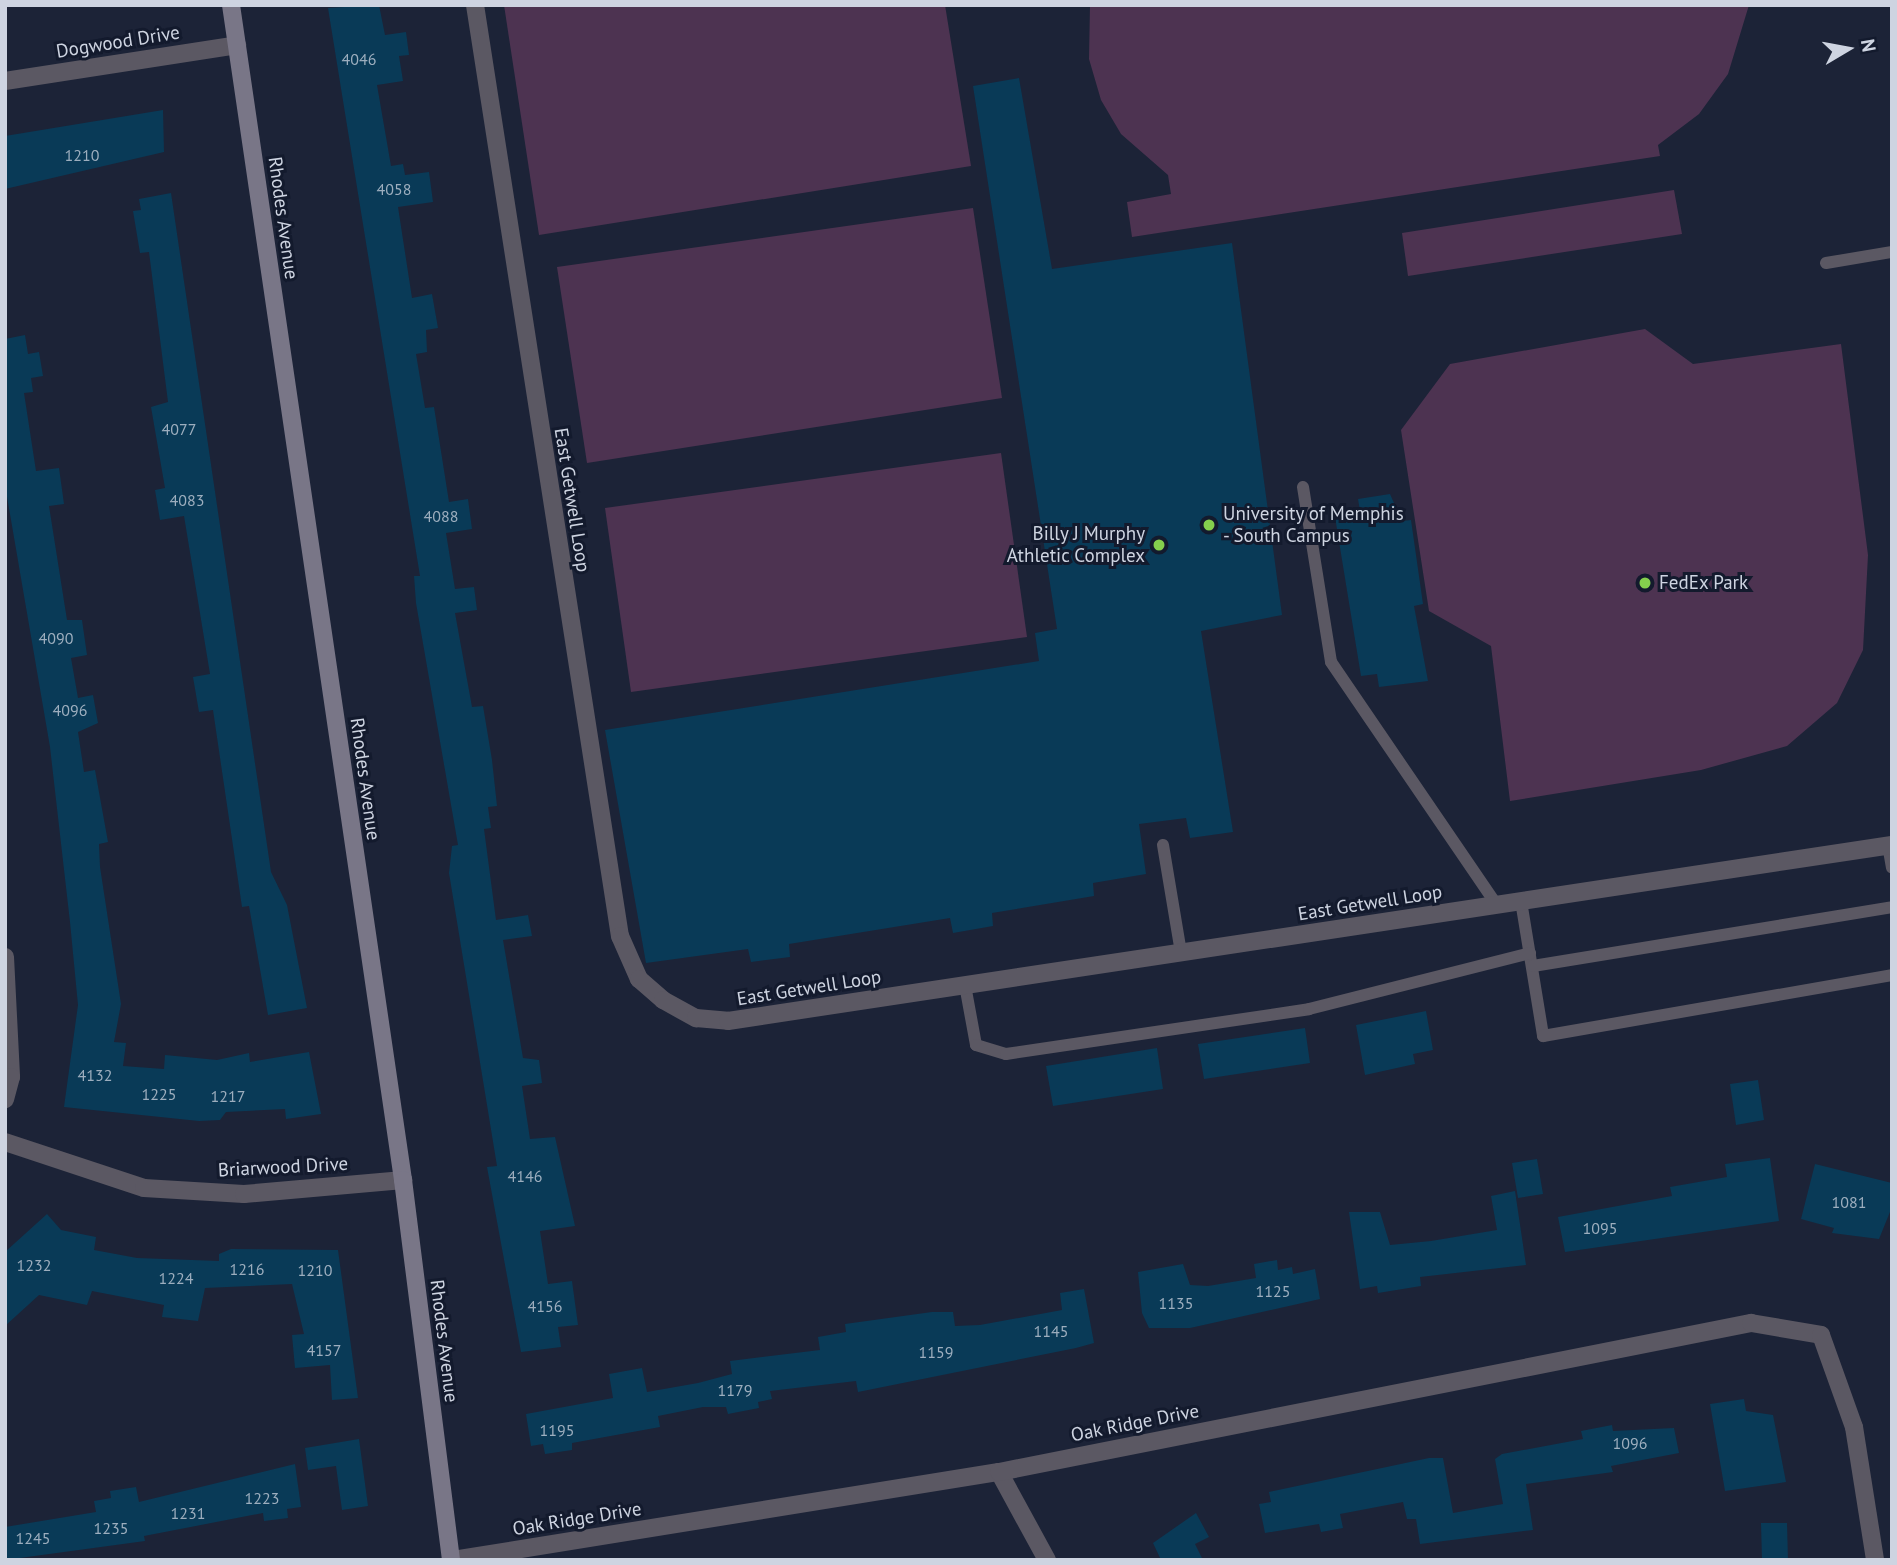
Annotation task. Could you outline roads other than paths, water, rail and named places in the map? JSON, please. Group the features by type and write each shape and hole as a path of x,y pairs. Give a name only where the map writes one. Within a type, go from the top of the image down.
{"main road":[{"name":"Rhodes Avenue","path":"231,5 403,1180 452,1560"}],"street":[{"name":"East Getwell Loop","path":"475,5 620,936 639,979 696,1018 728,1021 1890,845"},
{"name":"Dogwood Drive","path":"5,81 237,45"},
{"path":"5,957 11,998 5,1099"},
{"name":"Briarwood Drive","path":"5,1142 144,1188 244,1194 403,1180"},
{"name":"Oak Ridge Drive","path":"452,1560 999,1472 1751,1322 1821,1335 1854,1427 1875,1560"},
{"path":"999,1472 1047,1560"}],"lane":[{"path":"1826,263 1892,252"},
{"path":"1303,487 1331,662 1497,905"},
{"path":"1163,845 1181,953"},
{"path":"1890,845 1892,869"},
{"path":"1521,901 1543,1036 1892,975"},
{"path":"965,985 976,1045 1006,1054 1309,1009 1532,959 1892,907"}],"place":[{"name":"University of Memphis - South Campus","path":"1209,525"},
{"name":"Billy J Murphy Athletic Complex","path":"1159,545"},
{"name":"FedEx Park","path":"1645,583"}]}
